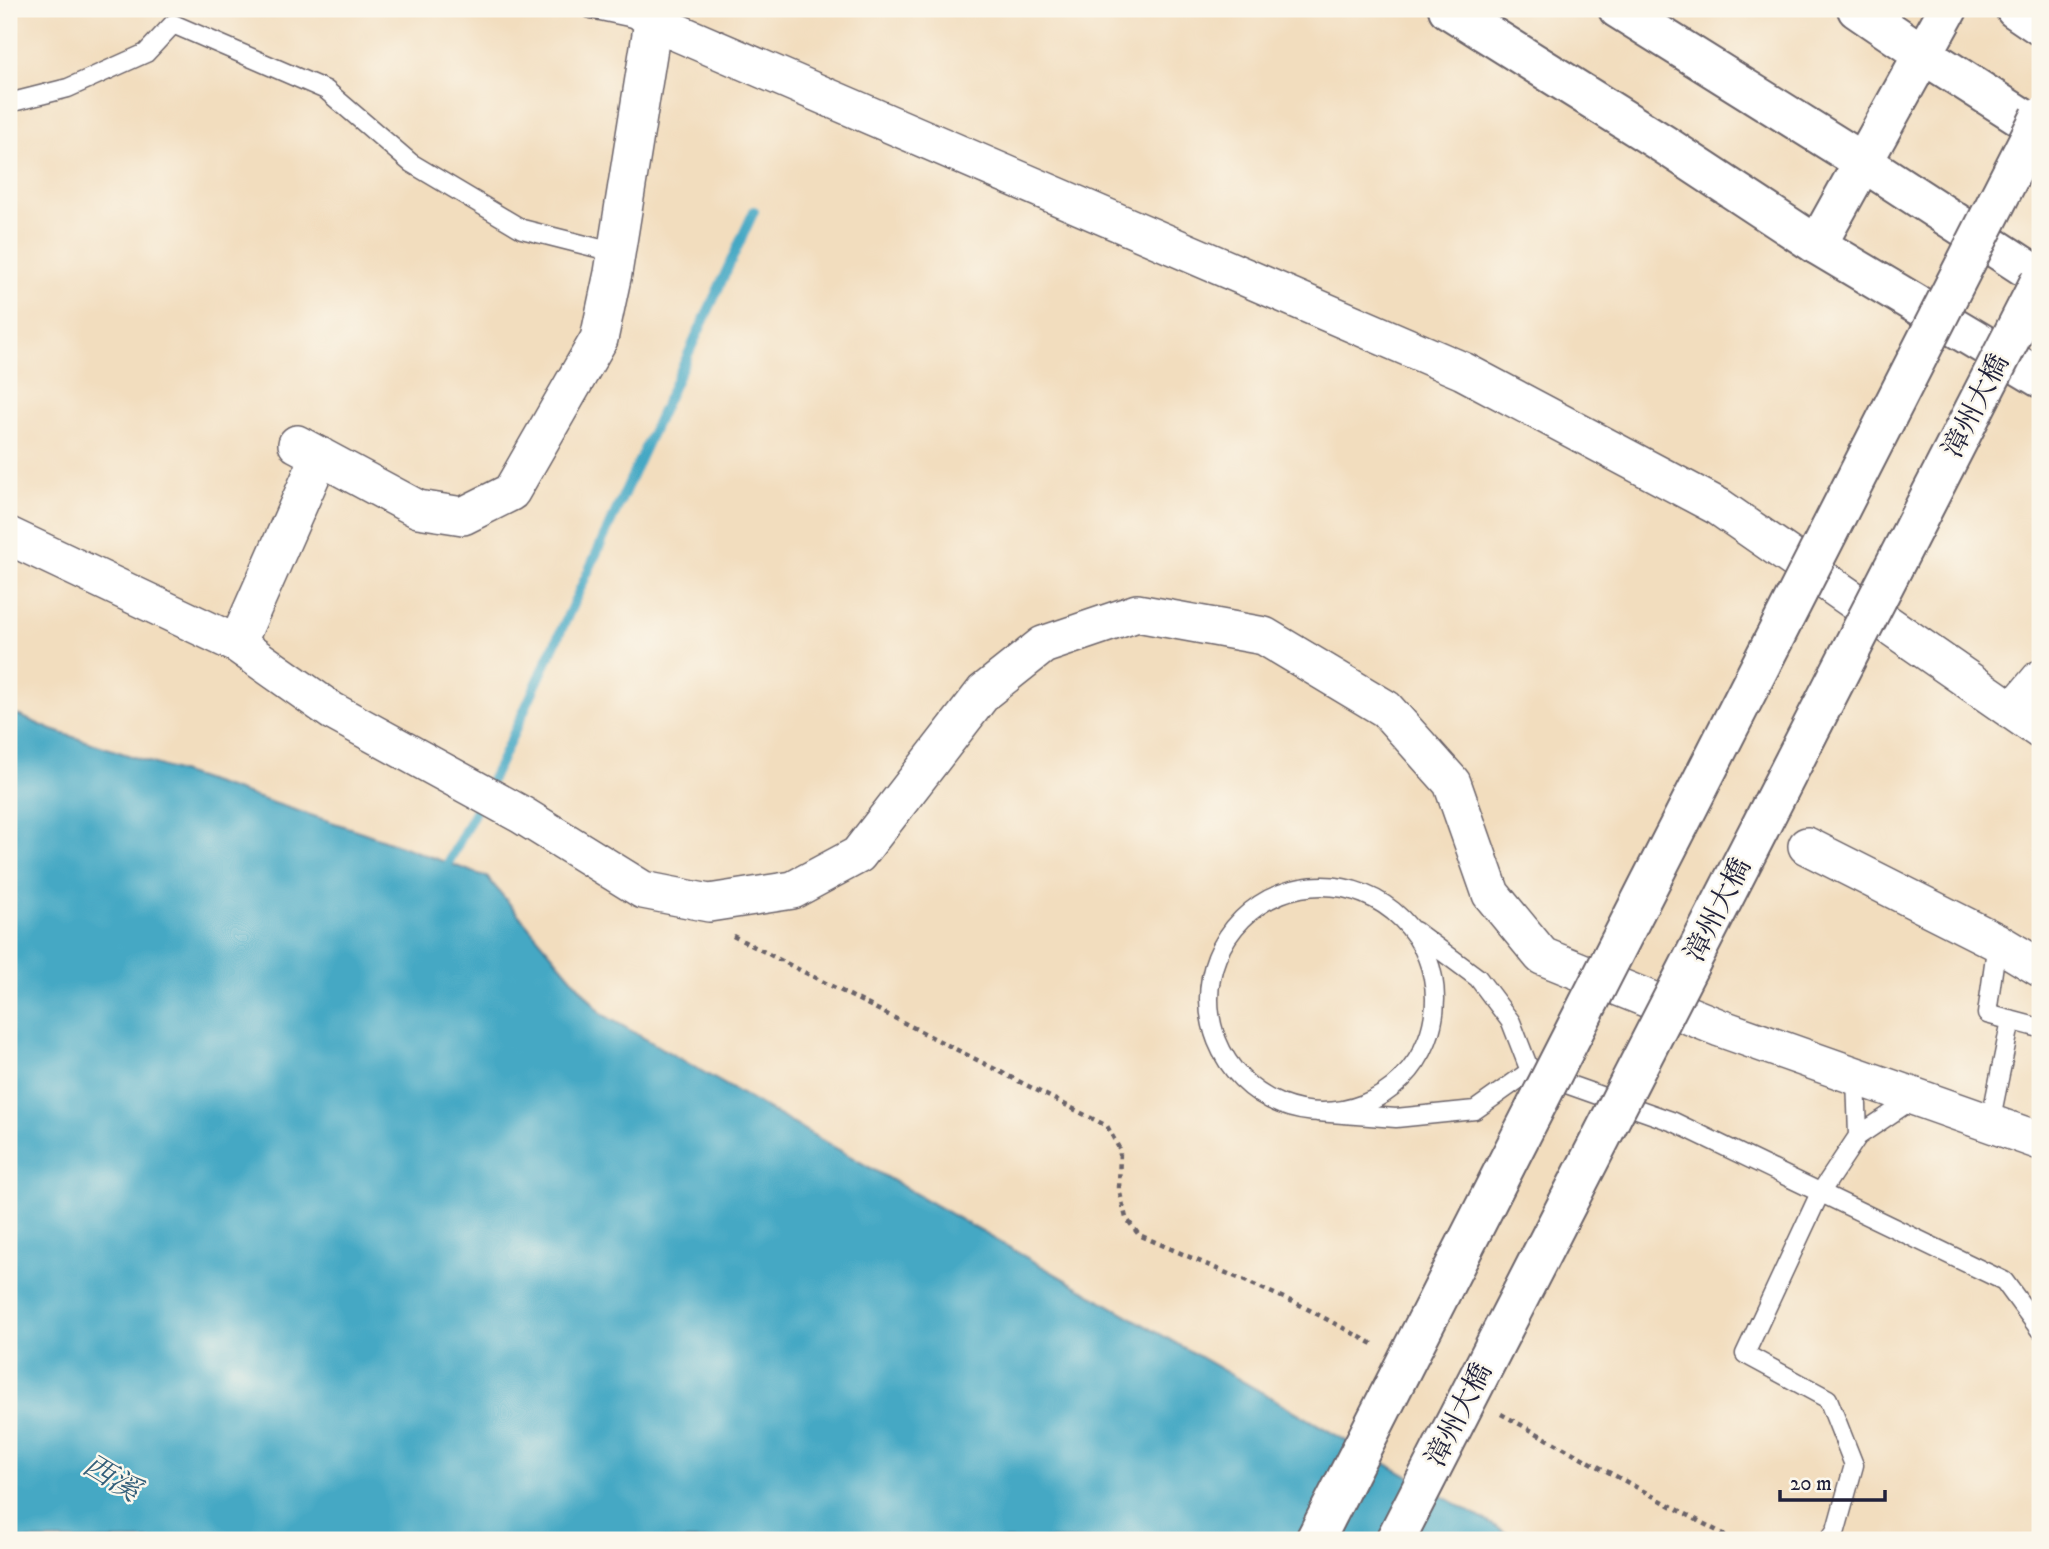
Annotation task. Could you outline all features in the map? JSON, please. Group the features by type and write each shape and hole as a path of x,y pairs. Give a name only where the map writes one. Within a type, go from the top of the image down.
{"main road":[{"path":"1448,9 1665,145 1817,245 2040,378"},
{"path":"1618,9 1863,162 2040,279"},
{"path":"1857,9 2040,129"},
{"path":"1817,245 1948,9"},
{"path":"2015,9 2040,26"},
{"path":"1315,1540 2040,117"},
{"name":"漳州大橋","path":"1395,1540 2040,279"}],"street":[{"path":"237,644 308,450 418,509 463,516 511,492 599,339 617,253 646,15 1463,371 1719,508 2027,720 2040,679"},
{"path":"9,536 237,644 332,711 522,815 643,890 709,903 793,890 858,855 984,692 1043,645 1137,613 1264,636 1386,709 1452,783 1491,894 1542,956 1720,1028 2040,1141"},
{"path":"1807,846 1997,942 2040,968"}],"lane":[{"path":"591,9 646,15"},
{"path":"9,103 68,88 146,53 177,16 326,90 411,163 522,229 617,253"},
{"path":"1530,1071 1475,1110 1396,1118 1317,1112 1280,1104 1248,1086 1223,1056 1210,1021 1209,984 1220,948 1243,918 1274,896 1310,886 1348,888 1383,903 1478,978 1511,1022 1530,1071 1674,1122 2004,1281 2040,1330"},
{"path":"1317,1112 1354,1108 1387,1092 1414,1066 1431,1032 1436,996 1429,960 1411,927"},
{"path":"1997,942 1987,1014 2040,1028"},
{"path":"1990,1123 2011,1020"},
{"path":"1856,1076 1858,1136"},
{"path":"1852,1540 1832,1535 1854,1465 1828,1399 1745,1354 1820,1193 1858,1136 1916,1097"}],"path":[{"path":"728,934 1107,1126 1120,1150 1119,1189 1126,1219 1139,1235 1300,1305 1384,1350"},
{"path":"1492,1409 1734,1540"}],"water":[{"name":"西溪","path":"9,711 52,730 362,832 487,877 602,1014 1519,1540 9,1540"}],"waterway":[{"path":"443,873 500,763 754,211"}]}
